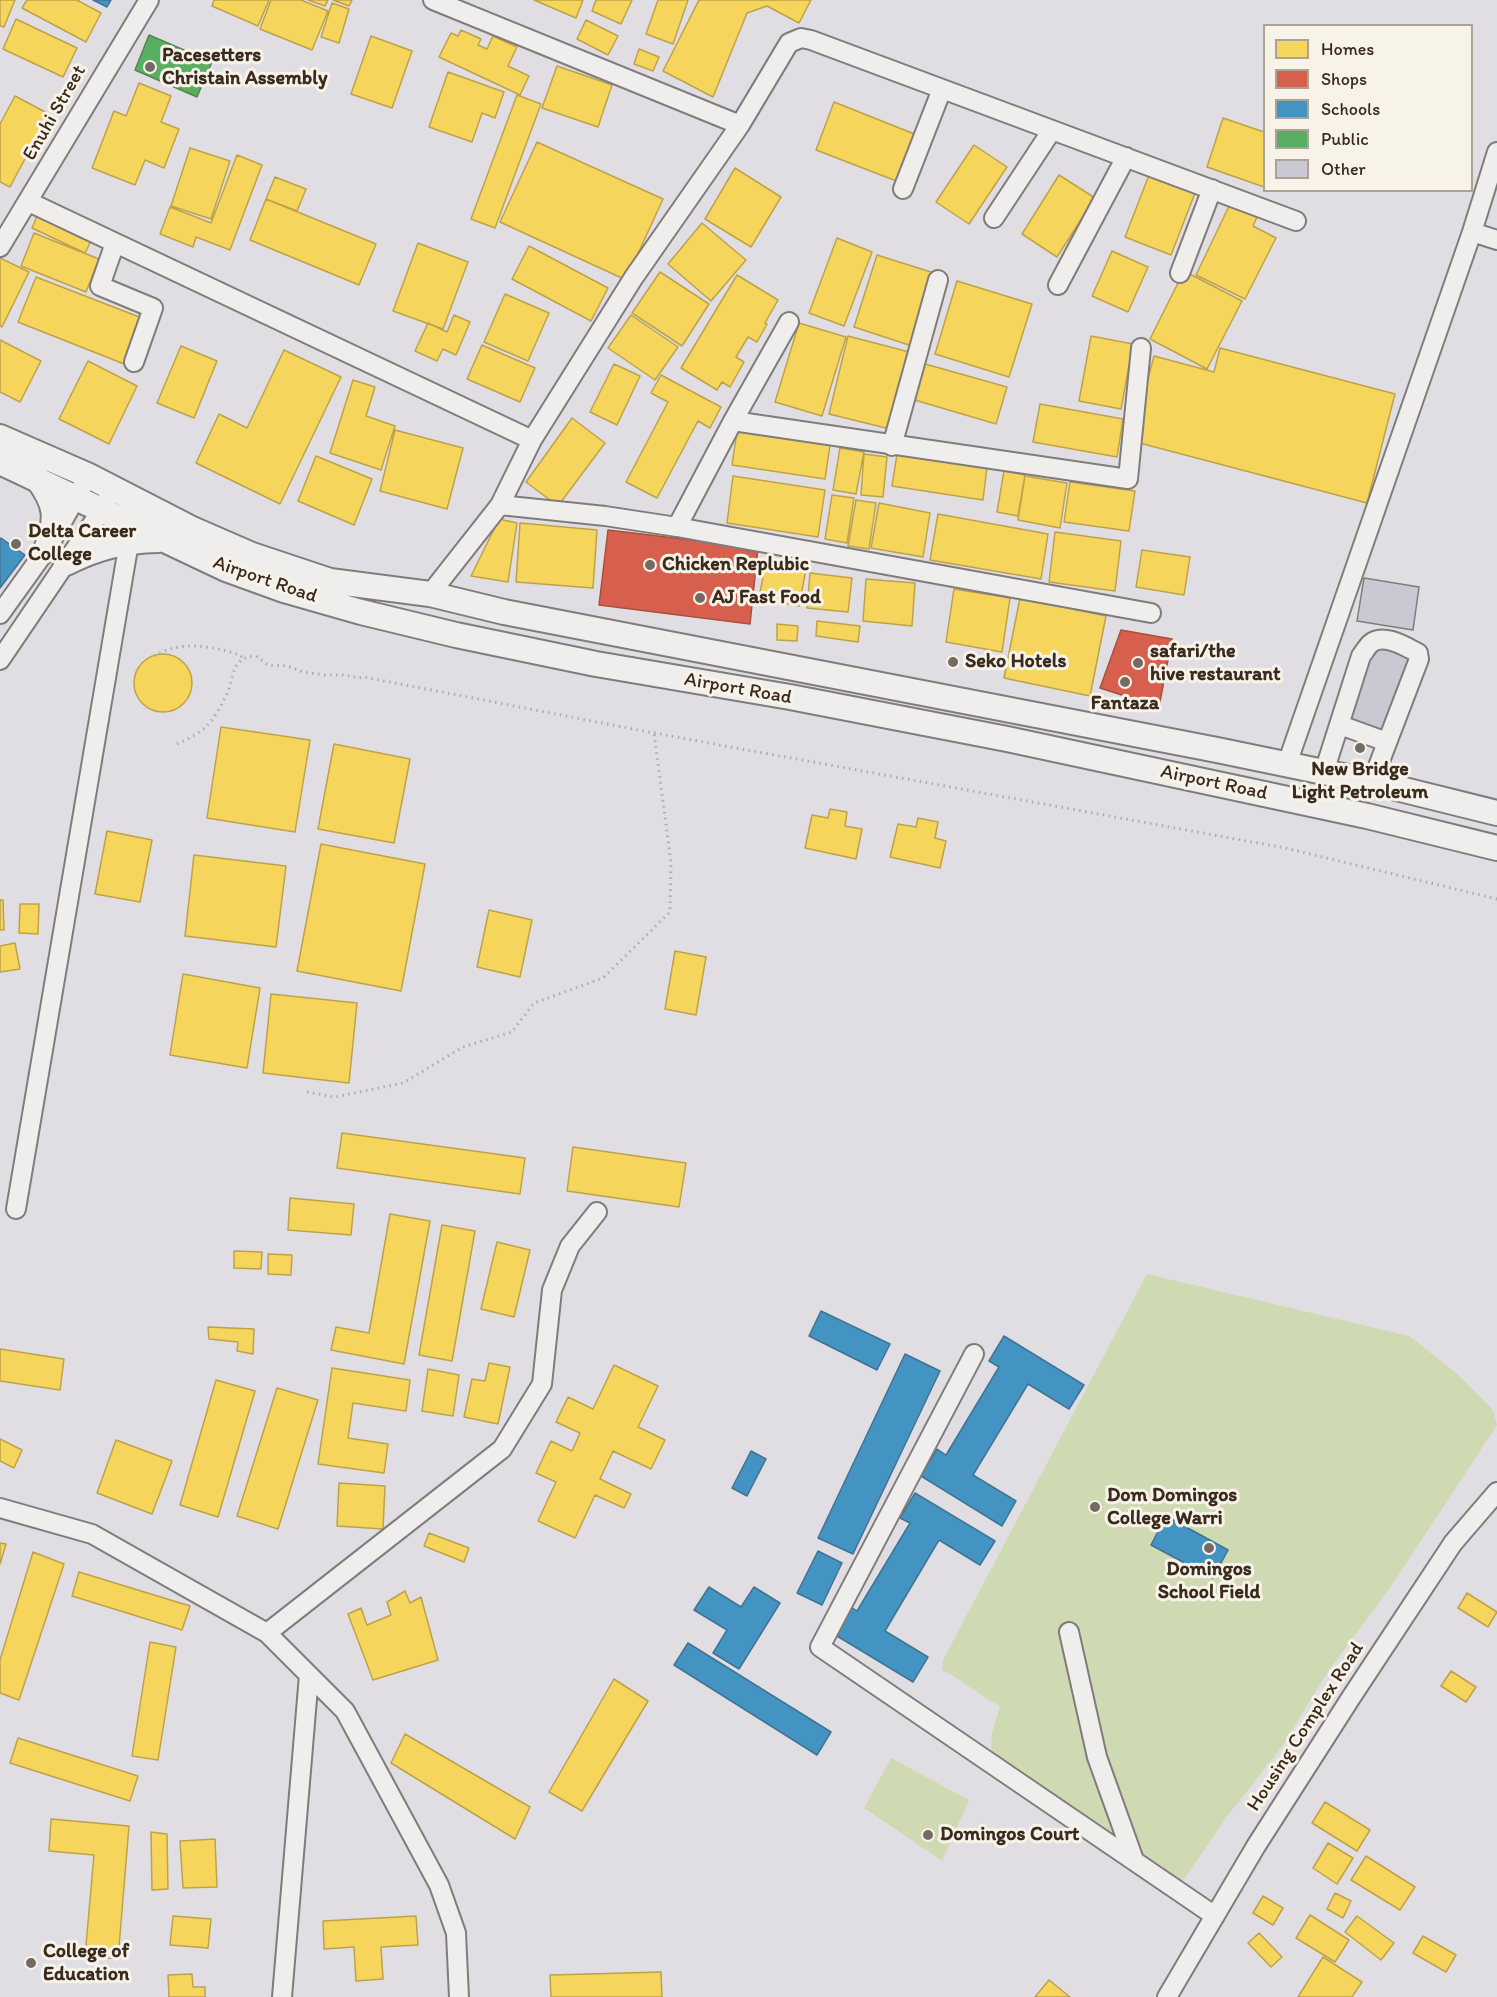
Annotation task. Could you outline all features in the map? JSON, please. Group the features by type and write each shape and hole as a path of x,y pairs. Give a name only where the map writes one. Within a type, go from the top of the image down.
{"main road":[{"name":"Airport Road","path":"0,437 87,476 190,528 252,555 330,581 430,594 504,612 1036,714 1372,782 1497,813"},
{"name":"Airport Road","path":"0,462 226,569 284,590 456,635 596,664 1007,739 1367,816 1497,848"},
{"path":"37,478 53,502 56,557 116,543 161,540"},
{"path":"1466,840 1471,806"}],"street":[{"name":"Enuhi Street","path":"0,247 149,0"},
{"path":"433,0 740,125"},
{"path":"430,594 500,506 532,440 634,277 740,125 789,43 801,38 811,40 1296,220"},
{"path":"903,189 942,89"},
{"path":"994,218 1052,130"},
{"path":"1287,764 1472,232 1497,152"},
{"path":"1058,285 1126,157"},
{"path":"1180,273 1212,189"},
{"path":"29,202 532,440"},
{"path":"1472,232 1497,240"},
{"path":"115,243 99,286 153,308 134,362"},
{"path":"892,446 938,280"},
{"path":"677,527 732,421 789,322"},
{"path":"732,421 1128,479 1141,348"},
{"path":"0,660 56,557 87,476"},
{"path":"0,614 101,511 113,489"},
{"path":"500,506 605,516 677,527 1151,613"},
{"path":"16,1209 129,542"},
{"path":"1324,772 1361,656 1372,642 1383,639 1404,645 1418,653 1419,659 1372,782"},
{"path":"1340,725 1387,742"},
{"path":"267,1633 502,1449 542,1384 552,1290 570,1246 597,1212"},
{"path":"974,1354 820,1647 1215,1916"},
{"name":"Housing Complex Road","path":"1167,1997 1269,1826 1390,1638 1454,1543 1497,1492"},
{"path":"0,1508 92,1534 267,1633 345,1711 439,1886 456,1934 459,1997"},
{"path":"1069,1632 1098,1757 1134,1860"},
{"path":"282,1997 309,1675"}],"path":[{"path":"154,656 179,646 214,648 240,655 243,658 256,656 268,665 288,666 303,672 364,677 654,733 1285,848 1497,899"},
{"path":"177,744 197,734 213,719 226,696 235,669 243,658"},
{"path":"307,1092 335,1097 403,1083 463,1047 512,1032 534,1003 603,978 670,912 671,862 654,733"}],"green space":[{"name":"Domingos School Field","path":"1147,1274 1409,1336 1455,1372 1493,1410 1497,1425 1392,1585 1327,1673 1281,1748 1229,1814 1181,1883 1135,1852 1088,1684 1080,1633 1069,1623 1065,1639 1123,1846 1069,1810 991,1752 992,1733 1000,1706 942,1670 943,1660"},
{"name":"Domingos Court","path":"891,1758 969,1800 942,1861 864,1808"}],"building: Homes":[{"path":"0,0 15,0 4,27 0,26"},
{"path":"27,0 77,0 101,13 86,42 22,8"},
{"path":"214,0 269,0 258,26 212,6"},
{"path":"271,0 301,0 328,11 312,50 260,29"},
{"path":"308,0 328,0 325,6"},
{"path":"333,0 352,0 349,6"},
{"path":"534,0 583,0 576,18"},
{"path":"596,0 632,0 621,24 592,11"},
{"path":"658,0 688,0 673,44 646,34"},
{"path":"699,0 811,0 799,23 767,6 747,13 713,97 663,71"},
{"path":"332,3 349,9 339,43 321,37"},
{"path":"16,19 77,48 63,77 3,49"},
{"path":"586,20 618,36 608,55 577,39"},
{"path":"461,30 481,39 478,45 487,49 493,36 517,47 508,66 529,76 520,95 439,57 451,33 458,36"},
{"path":"371,36 412,51 392,108 351,94"},
{"path":"639,49 659,57 653,71 634,64"},
{"path":"557,66 612,85 598,127 542,108"},
{"path":"448,72 504,92 495,118 482,113 472,142 429,127"},
{"path":"139,83 171,96 161,122 179,129 164,168 145,160 135,185 92,168 114,111 126,116"},
{"path":"517,95 541,104 495,228 471,219"},
{"path":"15,96 49,114 10,187 0,182 0,124"},
{"path":"834,102 917,135 899,182 816,150"},
{"path":"1223,118 1263,132 1263,187 1207,167"},
{"path":"537,142 663,199 626,280 500,222"},
{"path":"974,145 1007,167 969,224 936,202"},
{"path":"190,148 230,161 211,219 171,206"},
{"path":"237,155 262,165 230,250 196,237 193,247 160,234 170,207 211,223"},
{"path":"735,168 781,197 751,247 705,219"},
{"path":"1059,175 1095,198 1057,257 1022,234"},
{"path":"1149,175 1195,193 1171,255 1125,237"},
{"path":"275,177 306,189 297,211 266,199"},
{"path":"266,199 376,244 359,285 250,240"},
{"path":"1231,202 1258,215 1253,226 1276,238 1245,299 1196,275"},
{"path":"40,209 94,235 85,253 32,228"},
{"path":"702,223 746,260 711,301 668,264"},
{"path":"34,233 99,259 86,292 21,266"},
{"path":"837,238 872,252 844,326 809,313"},
{"path":"418,243 468,262 443,329 393,311"},
{"path":"529,246 608,288 591,321 512,279"},
{"path":"1112,251 1148,267 1128,312 1092,296"},
{"path":"877,255 934,273 912,346 854,327"},
{"path":"0,258 29,272 2,327 0,326"},
{"path":"1184,271 1242,301 1207,369 1150,339"},
{"path":"660,272 709,304 682,346 632,313"},
{"path":"737,275 778,300 757,342 748,337 736,357 744,362 730,387 722,382 717,390 681,368"},
{"path":"36,277 142,318 124,364 18,322"},
{"path":"957,281 1032,304 1009,377 935,354"},
{"path":"505,294 549,313 528,361 484,342"},
{"path":"454,315 470,322 456,355 443,349 437,361 415,351 428,323 447,332"},
{"path":"631,315 678,347 655,380 608,348"},
{"path":"799,323 846,337 822,416 775,402"},
{"path":"848,336 909,352 890,429 829,414"},
{"path":"1091,336 1133,344 1121,409 1079,401"},
{"path":"0,340 41,361 20,402 0,392"},
{"path":"482,345 535,368 520,402 467,379"},
{"path":"181,346 217,361 194,418 157,403"},
{"path":"1220,348 1395,394 1367,503 1132,441 1154,356 1214,372"},
{"path":"284,350 341,377 280,504 196,463 219,414 247,428"},
{"path":"88,361 137,386 109,444 59,419"},
{"path":"918,362 1007,387 996,424 908,398"},
{"path":"614,364 640,376 617,425 590,412"},
{"path":"661,375 721,407 710,428 698,421 657,498 626,482 668,402 651,393"},
{"path":"353,380 375,387 366,416 395,426 381,470 330,453"},
{"path":"1040,404 1123,419 1117,457 1033,442"},
{"path":"572,418 605,443 558,506 526,482"},
{"path":"395,430 463,448 447,509 380,491"},
{"path":"737,431 830,445 825,479 732,465"},
{"path":"840,448 864,452 856,494 833,490"},
{"path":"864,454 887,457 883,497 861,495"},
{"path":"897,454 987,467 983,500 892,486"},
{"path":"316,456 372,479 354,525 298,501"},
{"path":"1004,471 1025,475 1018,516 997,512"},
{"path":"733,476 825,490 818,537 727,523"},
{"path":"1025,476 1067,483 1060,528 1018,520"},
{"path":"1070,482 1135,491 1129,531 1064,522"},
{"path":"832,495 854,498 847,543 825,539"},
{"path":"856,500 876,503 869,549 848,546"},
{"path":"879,503 930,513 923,557 871,548"},
{"path":"938,514 1048,534 1041,579 930,560"},
{"path":"499,519 517,523 508,582 471,576"},
{"path":"520,523 597,530 593,588 516,582"},
{"path":"1055,532 1121,541 1115,591 1049,582"},
{"path":"1142,550 1190,557 1184,595 1136,587"},
{"path":"766,561 806,569 799,606 759,598"},
{"path":"810,573 852,578 848,612 807,608"},
{"path":"866,579 915,583 912,626 863,621"},
{"path":"954,589 1010,598 1002,652 946,642"},
{"path":"1020,598 1106,616 1090,696 1004,678"},
{"path":"817,621 860,626 858,642 816,636"},
{"path":"777,624 798,626 797,641 777,640"},
{"path":"163,654 174,656 187,667 192,683 190,694 179,707 163,712 152,710 139,699 134,683 136,672 147,659"},
{"path":"221,727 310,740 295,832 207,818"},
{"path":"334,744 410,759 394,843 318,829"},
{"path":"830,809 847,812 845,826 862,829 856,859 805,848 812,815 828,818"},
{"path":"918,818 938,822 935,838 946,841 940,868 890,857 898,824 916,827"},
{"path":"107,831 152,840 140,902 95,894"},
{"path":"321,844 425,864 401,991 297,971"},
{"path":"194,855 286,866 276,947 185,936"},
{"path":"0,900 3,900 4,930 0,930"},
{"path":"20,904 39,904 38,934 19,933"},
{"path":"489,910 532,920 520,977 477,967"},
{"path":"15,943 20,969 0,972 0,946"},
{"path":"675,951 706,957 696,1015 665,1009"},
{"path":"183,974 260,988 247,1068 170,1055"},
{"path":"271,994 357,1003 349,1083 263,1073"},
{"path":"342,1133 525,1158 520,1194 337,1168"},
{"path":"573,1147 686,1163 679,1207 567,1191"},
{"path":"290,1198 354,1204 351,1235 288,1230"},
{"path":"390,1214 430,1221 404,1364 331,1350 336,1327 369,1333"},
{"path":"442,1225 475,1231 452,1361 419,1355"},
{"path":"497,1242 530,1250 514,1317 481,1309"},
{"path":"234,1251 262,1252 261,1269 234,1268"},
{"path":"268,1254 292,1255 291,1275 268,1274"},
{"path":"208,1327 254,1329 253,1354 237,1351 238,1342 209,1339"},
{"path":"0,1349 64,1359 60,1390 0,1381"},
{"path":"489,1363 510,1367 498,1424 464,1417 472,1379 485,1381"},
{"path":"614,1365 658,1386 638,1427 665,1440 651,1469 613,1451 600,1479 631,1494 624,1508 595,1495 575,1538 538,1521 556,1482 536,1473 551,1441 572,1451 580,1433 556,1422 568,1397 593,1409"},
{"path":"332,1368 410,1380 406,1411 353,1403 348,1438 388,1444 384,1473 318,1464"},
{"path":"428,1369 459,1375 453,1416 422,1411"},
{"path":"216,1380 255,1391 218,1517 180,1505"},
{"path":"277,1388 318,1400 278,1529 237,1516"},
{"path":"0,1439 22,1450 14,1468 0,1461"},
{"path":"116,1440 172,1461 152,1514 97,1493"},
{"path":"339,1483 385,1486 383,1529 337,1526"},
{"path":"429,1533 469,1548 464,1562 424,1546"},
{"path":"0,1543 6,1544 0,1564"},
{"path":"33,1552 64,1564 19,1700 0,1693 0,1660"},
{"path":"79,1572 190,1606 182,1630 72,1596"},
{"path":"405,1591 410,1603 421,1597 438,1660 373,1680 348,1614 361,1608 367,1625 391,1615 387,1602"},
{"path":"1467,1593 1497,1612 1488,1627 1458,1608"},
{"path":"150,1642 176,1647 158,1760 132,1756"},
{"path":"1451,1671 1476,1687 1466,1702 1441,1686"},
{"path":"614,1679 648,1701 582,1811 549,1792"},
{"path":"405,1734 530,1807 515,1839 391,1763"},
{"path":"18,1738 138,1776 130,1801 10,1763"},
{"path":"1325,1802 1370,1830 1357,1851 1312,1823"},
{"path":"51,1819 129,1826 118,1959 85,1956 94,1855 49,1851"},
{"path":"151,1832 167,1834 168,1889 152,1890"},
{"path":"215,1839 217,1887 183,1888 180,1841"},
{"path":"1328,1843 1353,1858 1337,1884 1313,1868"},
{"path":"1366,1856 1415,1887 1400,1910 1351,1880"},
{"path":"1335,1893 1351,1901 1343,1918 1327,1909"},
{"path":"1263,1896 1283,1908 1273,1925 1253,1913"},
{"path":"1310,1915 1349,1940 1335,1962 1296,1938"},
{"path":"173,1916 211,1919 208,1948 170,1945"},
{"path":"416,1916 418,1945 381,1947 383,1979 356,1981 354,1947 324,1949 323,1921"},
{"path":"1357,1916 1394,1943 1381,1960 1345,1932"},
{"path":"1259,1933 1282,1957 1271,1967 1248,1943"},
{"path":"1423,1936 1456,1955 1446,1972 1413,1953"},
{"path":"1323,1957 1362,1982 1352,1997 1298,1997"},
{"path":"661,1972 662,1997 551,1997 550,1975"},
{"path":"192,1974 193,1987 205,1987 205,1997 169,1997 168,1975"},
{"path":"1049,1980 1070,1997 1035,1997"}],"building: Shops":[{"path":"608,530 758,548 750,624 599,605"},
{"name":"safari/the hive restaurant","path":"1121,630 1172,639 1159,707 1100,688"}],"building: Schools":[{"path":"93,0 111,0 107,7"},
{"path":"0,539 25,555 0,588"},
{"path":"821,1311 890,1344 877,1370 809,1336"},
{"path":"1004,1336 1084,1385 1069,1409 1028,1384 973,1475 1016,1501 1002,1526 921,1476 937,1449 946,1455 999,1367 989,1361"},
{"path":"905,1354 940,1371 853,1554 818,1538"},
{"path":"751,1451 766,1459 747,1496 732,1488"},
{"path":"915,1493 995,1541 980,1565 939,1540 885,1631 928,1657 913,1682 832,1633 848,1605 857,1611 910,1523 900,1518"},
{"path":"1166,1516 1228,1550 1213,1578 1151,1545"},
{"path":"818,1551 842,1563 822,1605 797,1593"},
{"path":"709,1587 741,1607 754,1587 780,1603 739,1669 713,1653 727,1630 694,1610"},
{"path":"688,1643 831,1732 817,1755 674,1665"}],"building: Public":[{"path":"149,35 212,62 197,97 135,70"}],"building: Other":[{"path":"1364,578 1419,587 1413,630 1357,621"},
{"path":"1376,642 1415,657 1387,735 1348,720"}],"place":[{"name":"Pacesetters Christain Assembly","path":"150,67"},
{"name":"Delta Career College","path":"16,544"},
{"name":"Chicken Replubic","path":"650,565"},
{"name":"AJ Fast Food","path":"700,598"},
{"name":"Seko Hotels","path":"953,662"},
{"name":"safari/the hive restaurant","path":"1138,663"},
{"name":"Fantaza","path":"1125,682"},
{"name":"New Bridge Light Petroleum","path":"1360,748"},
{"name":"Dom Domingos College Warri","path":"1095,1507"},
{"name":"Domingos School Field","path":"1209,1548"},
{"name":"Domingos Court","path":"928,1835"},
{"name":"College of Education","path":"31,1963"}]}
